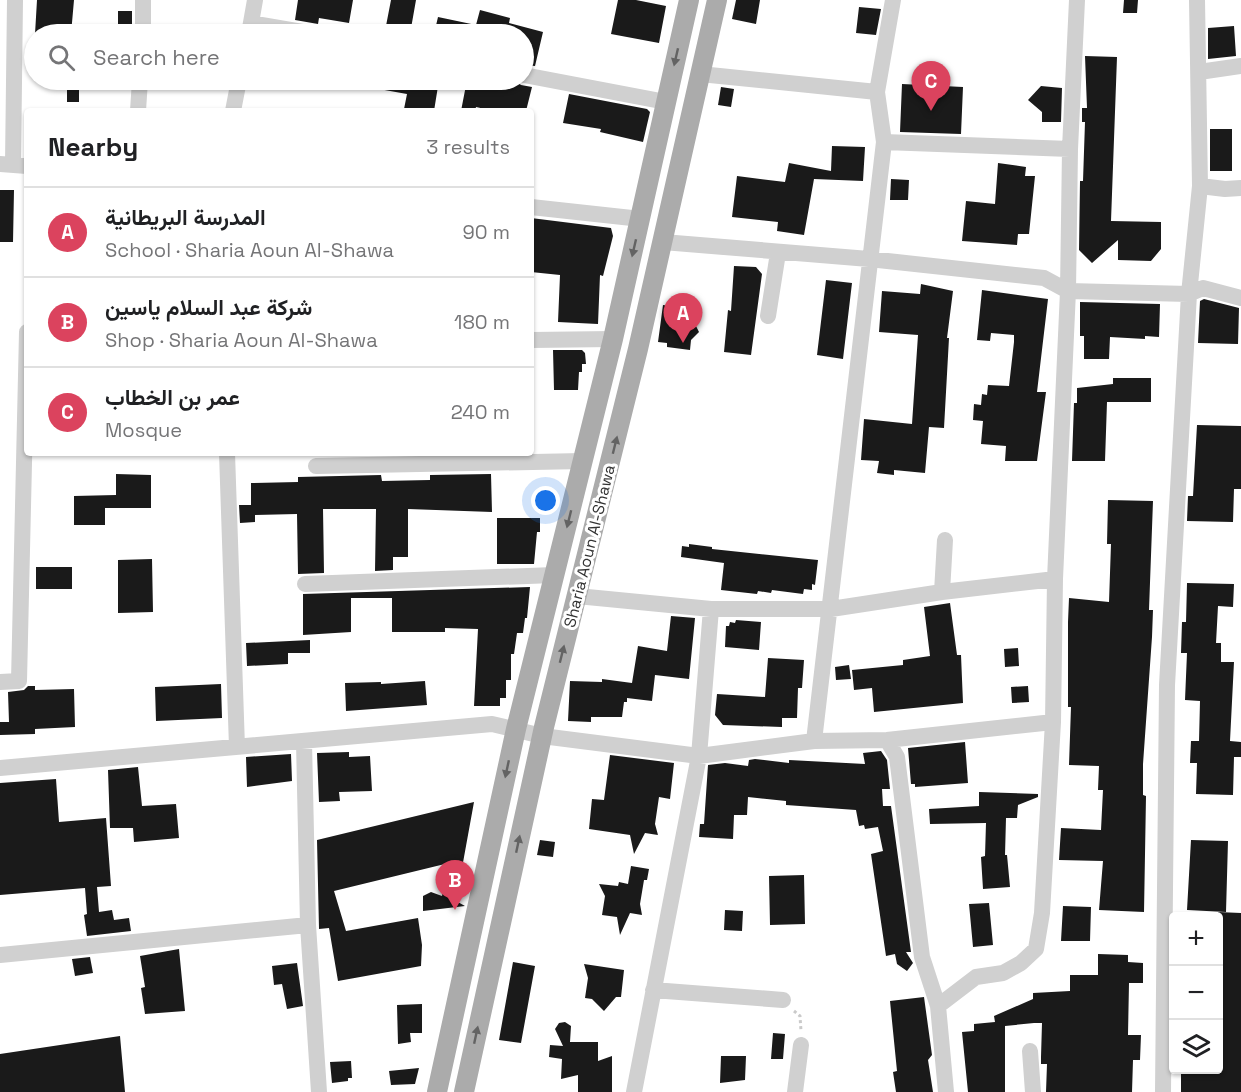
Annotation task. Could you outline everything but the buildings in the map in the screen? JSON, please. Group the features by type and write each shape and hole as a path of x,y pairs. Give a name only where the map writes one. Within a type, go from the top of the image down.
{"main road":[{"name":"Sharia Aoun Al-Shawa","path":"437,1092 516,729 613,339 689,0"},
{"name":"Sharia Aoun Al-Shawa","path":"464,1092 542,736 663,242 717,0"}],"street":[{"path":"13,165 15,0"},
{"path":"142,24 143,0"},
{"path":"251,24 255,0"},
{"path":"814,741 884,142 877,92 892,0"},
{"path":"938,1006 976,977 1003,973 1021,963 1036,949 1042,913 1053,722 1055,579 1068,291 1070,149 1077,0"},
{"path":"1163,1092 1167,685 1188,294 1200,186 1197,0"},
{"path":"1199,72 1241,66"},
{"path":"700,74 877,92"},
{"path":"534,77 666,102"},
{"path":"138,108 139,90"},
{"path":"234,108 237,90"},
{"path":"884,142 1070,149"},
{"path":"1200,186 1241,188"},
{"path":"534,207 641,219"},
{"path":"663,242 869,259 1044,278 1068,291 1188,294 1203,288 1241,298"},
{"path":"768,316 778,253"},
{"path":"534,340 613,339"},
{"path":"0,682 19,681 24,456"},
{"path":"227,456 237,747"},
{"path":"316,466 583,460"},
{"path":"942,592 945,540"},
{"path":"305,584 554,575"},
{"path":"577,596 711,609 831,609 942,592 1055,579"},
{"path":"634,1092 699,756 711,609"},
{"path":"0,768 492,724 542,736 699,756 814,741 887,740 1053,722"},
{"path":"887,740 897,757 911,850 922,957 938,1006 946,1092"},
{"path":"304,742 308,925 319,1092"},
{"path":"0,955 308,925"},
{"path":"653,990 783,1000"},
{"path":"795,1092 801,1045"},
{"path":"1030,1051 1034,1092"}],"path":[{"path":"783,1000 800,1017 801,1045"}],"place":[{"name":"عمر بن الخطاب","path":"931,111"},
{"name":"المدرسة البريطانية","path":"683,343"},
{"name":"شركة عبد السلام ياسين","path":"455,910"}]}
